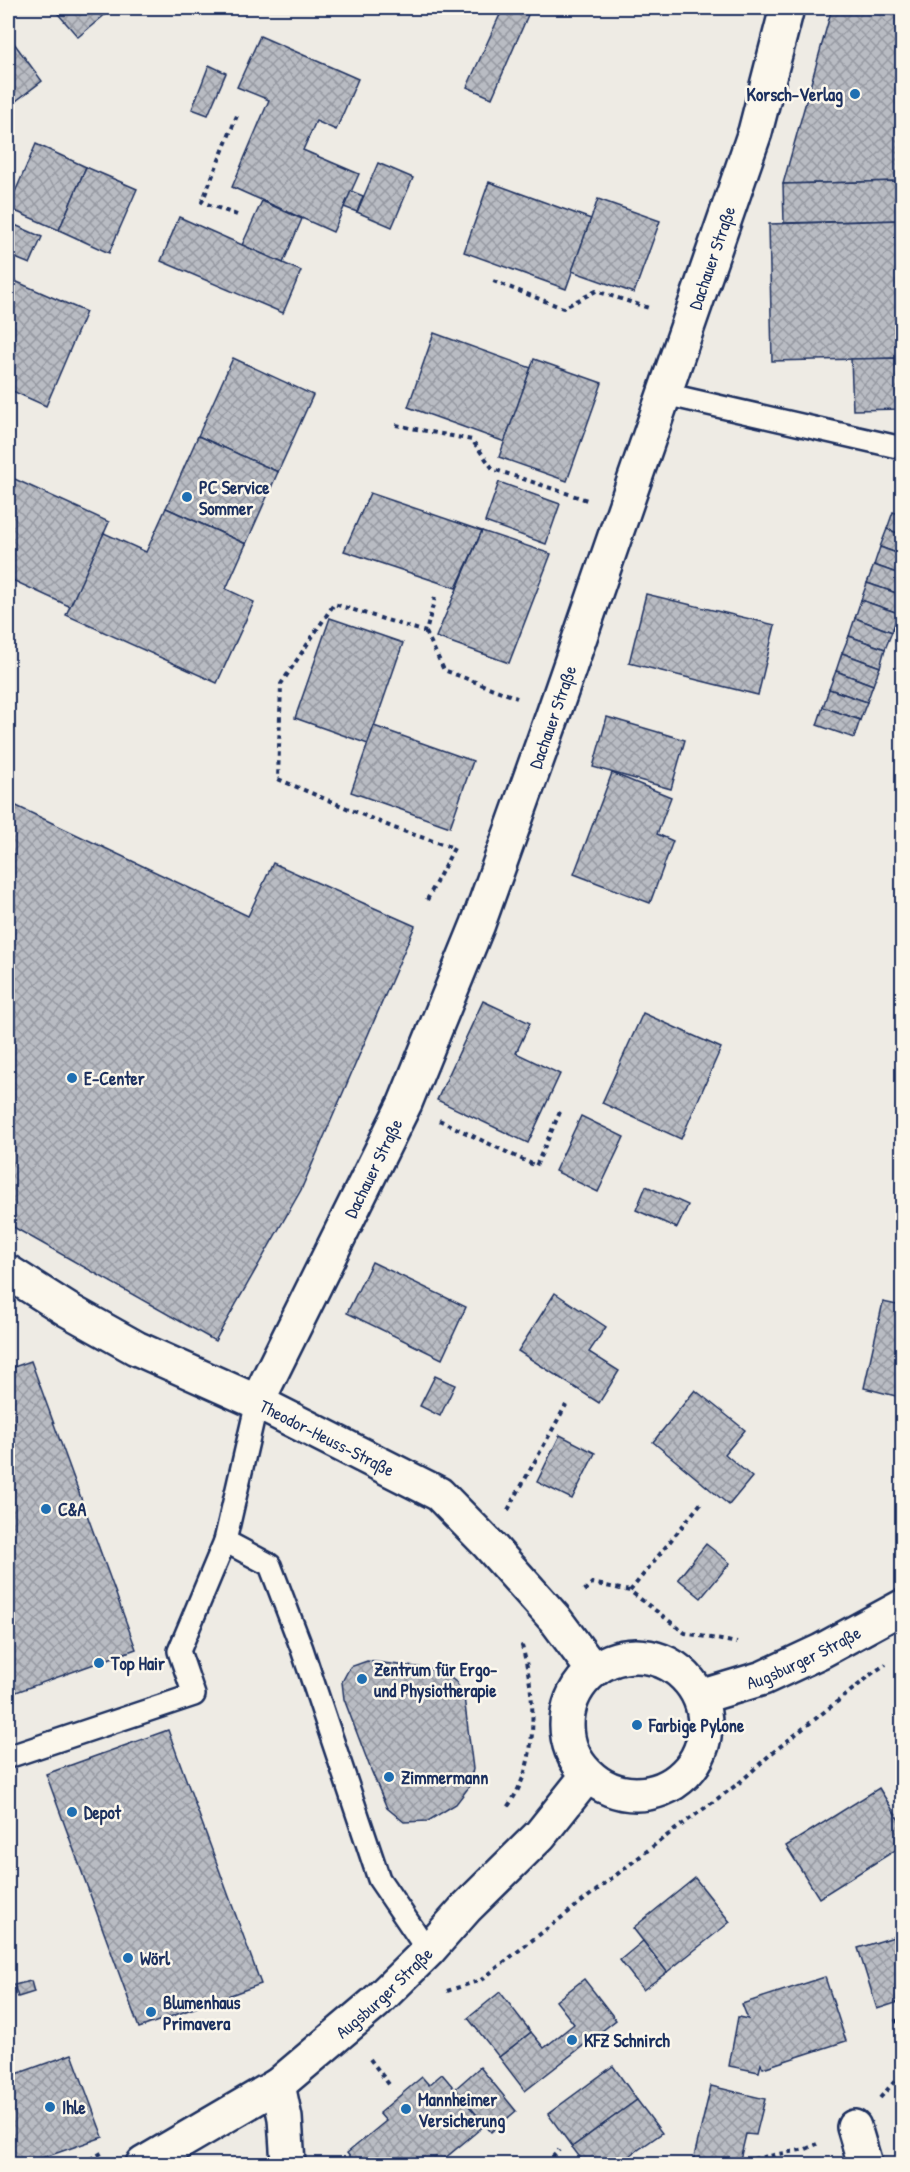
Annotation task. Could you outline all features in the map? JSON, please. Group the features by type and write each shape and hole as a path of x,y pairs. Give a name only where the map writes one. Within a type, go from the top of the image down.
{"street":[{"name":"Dachauer Straße","path":"257,1402 405,1103 478,924 624,513 755,132 787,8"},
{"name":"Theodor-Heuss-Straße","path":"8,1272 68,1310 136,1348 257,1402 439,1494 489,1545 555,1619 593,1670"},
{"name":"Augsburger Straße","path":"700,1697 763,1678 903,1608"},
{"path":"646,1656 670,1665 687,1680 700,1697 705,1719 703,1742 691,1767 671,1785 649,1793 623,1794 587,1776 567,1738 568,1709 580,1683 593,1670 622,1657 646,1656"},
{"name":"Augsburger Straße","path":"143,2164 278,2085 375,2003 540,1835 587,1776"},
{"path":"278,2085 285,2118 288,2164"},
{"path":"854,2127 865,2164"}],"lane":[{"path":"665,394 903,448"},
{"path":"8,1757 194,1695 179,1651 225,1541 257,1402"},
{"path":"225,1541 270,1565 302,1649 379,1879 428,1951"}],"path":[{"path":"237,214 202,202 238,113"},
{"path":"493,281 563,308 596,291 690,321"},
{"path":"396,425 472,440 493,469 624,513"},
{"path":"435,597 426,632 444,670 554,712"},
{"path":"426,632 334,604 281,684 278,778 394,828 454,848 427,900"},
{"path":"405,1103 536,1166 560,1112"},
{"path":"489,1545 566,1406"},
{"path":"630,1591 701,1503"},
{"path":"592,1583 630,1591 685,1633 743,1644"},
{"path":"508,1807 525,1776 532,1730 529,1671 522,1646"},
{"path":"447,1991 481,1980 665,1837 739,1783 771,1753 871,1675"},
{"path":"896,2019 903,2041"},
{"path":"82,2164 111,2147"},
{"path":"546,2164 559,2150"},
{"path":"500,2164 524,2164"}],"building":[{"path":"53,8 113,8 78,37"},
{"path":"503,8 511,8 528,15 492,98 467,87"},
{"name":"Korsch-Verlag","path":"832,8 902,8 902,181 783,184"},
{"path":"8,35 42,81 8,107"},
{"path":"260,36 358,79 336,130 316,121 303,150 359,174 333,232 232,187 269,100 237,87"},
{"path":"209,65 226,73 208,115 192,109"},
{"path":"36,144 86,167 59,230 8,208"},
{"path":"378,163 413,178 392,227 357,212"},
{"path":"86,167 137,189 109,253 59,230"},
{"path":"902,181 902,220 784,223 783,184"},
{"path":"489,182 591,219 566,289 464,252"},
{"path":"351,191 363,196 357,212 344,207"},
{"path":"598,199 660,221 634,293 572,271"},
{"path":"262,201 302,219 283,263 242,245"},
{"path":"179,217 301,271 283,313 161,261"},
{"path":"902,220 902,358 772,361 769,224"},
{"path":"8,222 42,237 30,264 8,255"},
{"path":"8,278 86,312 46,406 8,389"},
{"path":"434,333 531,368 505,442 408,407"},
{"path":"233,358 313,395 278,472 198,436"},
{"path":"902,358 902,409 853,410 851,359"},
{"path":"534,359 602,383 567,481 499,457"},
{"path":"198,436 278,472 246,544 166,508"},
{"path":"8,476 109,522 71,607 8,578"},
{"path":"499,482 560,504 546,544 485,522"},
{"path":"370,493 482,531 456,588 344,551"},
{"path":"166,508 246,544 226,589 254,602 217,683 66,615 104,533 146,552"},
{"path":"893,512 902,515 902,535 887,529"},
{"path":"887,529 902,535 902,555 880,547"},
{"path":"482,531 551,554 509,663 436,637"},
{"path":"880,547 902,555 902,575 874,565"},
{"path":"874,565 902,575 902,595 867,583"},
{"path":"867,583 902,595 898,613 861,600"},
{"path":"646,594 775,625 758,695 629,663"},
{"path":"861,600 898,613 892,632 855,618"},
{"path":"330,618 403,643 368,744 295,718"},
{"path":"855,618 892,632 885,649 849,636"},
{"path":"849,636 885,649 880,667 842,653"},
{"path":"842,653 880,667 873,685 836,671"},
{"path":"836,671 873,685 867,702 829,689"},
{"path":"829,689 867,702 860,720 823,707"},
{"path":"823,707 860,720 854,738 817,725"},
{"path":"607,717 685,740 671,789 593,767"},
{"path":"374,726 473,761 450,827 351,792"},
{"path":"612,773 671,797 657,834 673,841 650,903 574,874"},
{"path":"8,802 248,916 273,863 415,926 301,1190 215,1341 8,1224"},
{"path":"483,1001 530,1023 516,1053 560,1074 528,1143 437,1100"},
{"path":"643,1013 721,1048 681,1139 602,1103"},
{"path":"581,1116 624,1137 598,1192 555,1171"},
{"path":"646,1186 688,1205 677,1228 636,1210"},
{"path":"372,1262 466,1307 442,1359 347,1313"},
{"path":"555,1293 606,1327 589,1352 619,1371 599,1403 518,1351"},
{"path":"883,1302 902,1306 900,1397 864,1388"},
{"name":"C&A","path":"31,1361 136,1649 8,1695 8,1369"},
{"path":"435,1376 455,1385 440,1416 420,1406"},
{"path":"695,1390 745,1430 725,1454 752,1477 729,1505 653,1442"},
{"path":"560,1435 595,1453 572,1499 537,1482"},
{"path":"706,1544 730,1563 701,1598 678,1579"},
{"path":"367,1661 440,1670 456,1682 464,1697 473,1769 469,1787 456,1804 428,1821 404,1822 387,1808 371,1770 344,1699 342,1682 350,1667"},
{"path":"168,1730 261,1984 139,2028 46,1774"},
{"path":"879,1788 902,1825 902,1846 819,1898 786,1846"},
{"path":"695,1878 730,1922 667,1972 633,1928"},
{"path":"894,1937 902,1965 902,2001 877,2009 858,1948"},
{"path":"643,1941 667,1972 643,1990 620,1960"},
{"path":"825,1977 846,2041 763,2068 761,2064 759,2072 729,2066 738,2017 748,2019 742,2004"},
{"name":"KFZ Schnirch","path":"584,1979 616,2020 525,2091 499,2057 531,2032 544,2048 574,2024 556,2001"},
{"path":"31,1981 34,1992 18,1997 14,1985"},
{"path":"500,1992 531,2032 499,2057 468,2018"},
{"name":"Ihle","path":"72,2054 103,2137 25,2164 8,2164 8,2077"},
{"path":"613,2066 637,2100 572,2147 548,2114"},
{"path":"480,2067 516,2111 491,2132 455,2089"},
{"path":"442,2074 485,2125 438,2164 356,2164 347,2153 386,2121 379,2113 422,2077 429,2085"},
{"path":"711,2086 765,2099 756,2135 746,2134 739,2164 708,2164 693,2161"},
{"path":"637,2100 662,2133 618,2164 585,2164 572,2147"}],"place":[{"name":"Korsch-Verlag","path":"855,94"},
{"name":"PC Service Sommer","path":"187,497"},
{"name":"E-Center","path":"72,1078"},
{"name":"C&A","path":"46,1509"},
{"name":"Top Hair","path":"99,1663"},
{"name":"Zentrum für Ergo- und Physiotherapie","path":"362,1679"},
{"name":"Farbige Pylone","path":"637,1725"},
{"name":"Zimmermann","path":"389,1777"},
{"name":"Depot","path":"72,1812"},
{"name":"Wörl","path":"128,1958"},
{"name":"Blumenhaus Primavera","path":"151,2012"},
{"name":"KFZ Schnirch","path":"572,2040"},
{"name":"Ihle","path":"50,2107"},
{"name":"Mannheimer Versicherung","path":"406,2109"}]}
